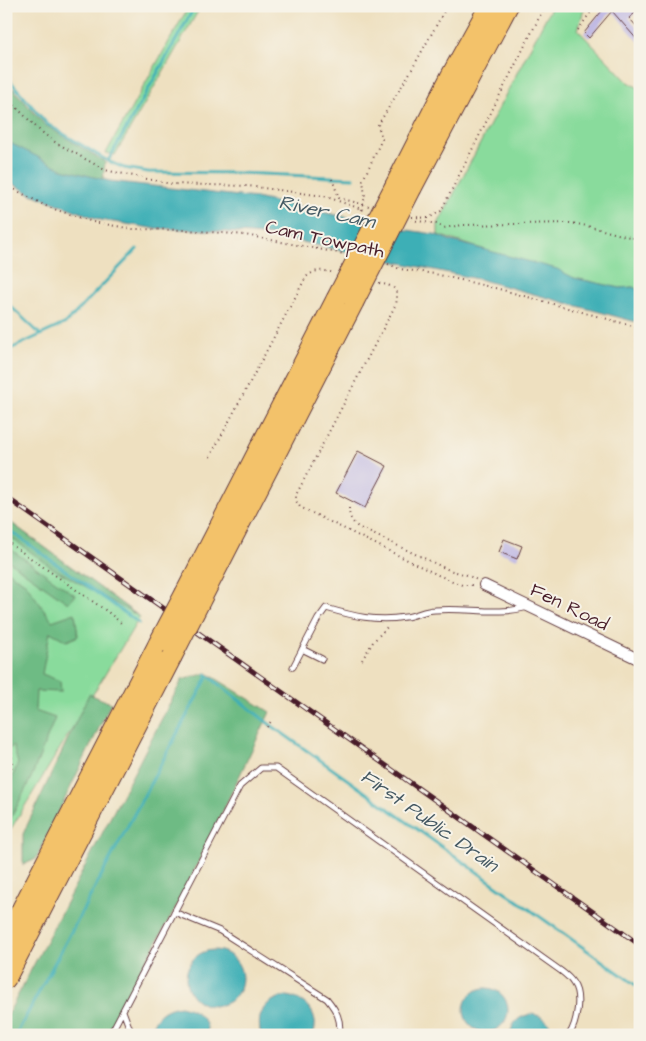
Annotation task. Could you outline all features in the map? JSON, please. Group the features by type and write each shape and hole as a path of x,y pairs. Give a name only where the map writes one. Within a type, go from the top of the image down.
{"highway":[{"path":"6,939 158,644 192,597 403,187 451,75 489,6"},
{"path":"403,187 467,81 508,6"},
{"path":"6,978 172,657 192,597"}],"street":[{"name":"Fen Road","path":"484,584 640,660"}],"lane":[{"path":"293,667 318,619 326,608 355,617 388,620 435,610 498,612 531,606"},
{"path":"302,649 322,659"},
{"path":"110,1035 240,786 261,768 276,768 561,971 574,983 577,997 577,1013 569,1035"},
{"path":"174,912 220,931 327,999 337,1012 341,1028 339,1035"},
{"path":"123,1011 132,1035"}],"path":[{"path":"362,210 365,196 363,180 382,139 378,126 447,6"},
{"path":"408,216 429,218 441,211 545,6"},
{"path":"578,30 590,13 591,6"},
{"path":"6,92 12,103 53,141 104,170 171,184 248,186 324,196 371,212"},
{"path":"332,179 339,198 372,206"},
{"name":"Cam Towpath","path":"6,185 48,207 93,222 133,229 187,230 245,235 347,255"},
{"path":"404,219 438,224 443,228 463,225 570,223 586,225 640,239"},
{"name":"Cam Towpath","path":"383,262 400,269 435,274 499,289 640,328"},
{"path":"210,456 306,277 314,271 322,270 339,274"},
{"path":"374,282 392,286 396,290 398,296 396,304 296,495 296,501 300,507 438,575 462,585 484,584"},
{"path":"349,508 350,517 358,527 448,570 467,575 484,584"},
{"path":"6,541 121,623"},
{"path":"362,660 373,642 396,618"},
{"path":"267,727 272,720"},
{"path":"6,738 9,743 12,760 11,771 6,785"}],"green space":[{"path":"189,6 201,6 115,155 106,153"},
{"path":"552,6 585,6 578,30 627,81 640,89 640,291 633,287 620,288 574,278 438,235 438,224"},
{"path":"6,81 45,125 105,162 103,180 62,170 6,141"},
{"path":"6,519 140,617 6,837"},
{"path":"6,519 140,617 54,569 6,534"},
{"path":"6,546 75,595 68,603 6,559"},
{"path":"6,570 26,584 52,621 75,613 78,636 67,641 50,632 42,674 60,681 61,692 36,691 35,711 55,718 31,778 6,828 6,793 18,763 13,746 7,750 9,765 6,777"},
{"path":"207,673 270,712 183,894 106,1035 6,1035 6,1018 182,680"},
{"path":"89,694 111,703 36,859 23,865 23,834"}],"water":[{"path":"6,141 62,169 110,181 256,198 434,234 452,241 557,269 574,278 620,288 633,287 640,291 640,323 482,280 273,236 205,230 151,228 101,220 31,194 6,180"},
{"path":"208,950 220,950 230,954 238,962 242,978 238,994 230,1002 220,1006 208,1006 198,1002 190,994 186,984 186,972 190,962 198,954"},
{"path":"486,988 498,992 504,998 508,1010 504,1022 498,1028 486,1032 474,1028 468,1022 464,1010 468,998 474,992"},
{"path":"287,996 306,1004 310,1009 315,1021 313,1035 261,1035 260,1020 264,1008 273,1000"},
{"path":"180,1006 191,1009 200,1015 206,1024 208,1035 151,1035 156,1018 160,1014"},
{"path":"532,1014 546,1020 551,1027 553,1035 510,1035 512,1027 517,1020"}],"building":[{"path":"606,6 640,6 640,9 629,18 640,30 640,43 612,11 589,38 584,33"},
{"path":"358,451 387,466 365,508 336,493"},
{"path":"504,539 522,546 517,559 499,552"}],"waterway":[{"path":"108,161 195,6"},
{"path":"6,76 47,124 108,161 124,168 148,172 238,173 354,178"},
{"path":"6,351 66,323 137,249"},
{"path":"6,302 41,335"},
{"path":"6,528 139,623"},
{"name":"First Public Drain","path":"206,674 268,723 640,988"},
{"path":"16,1035 208,676"}],"railway":[{"path":"6,497 640,945"}],"water label":[{"name":"River Cam","path":"327,211"}]}
